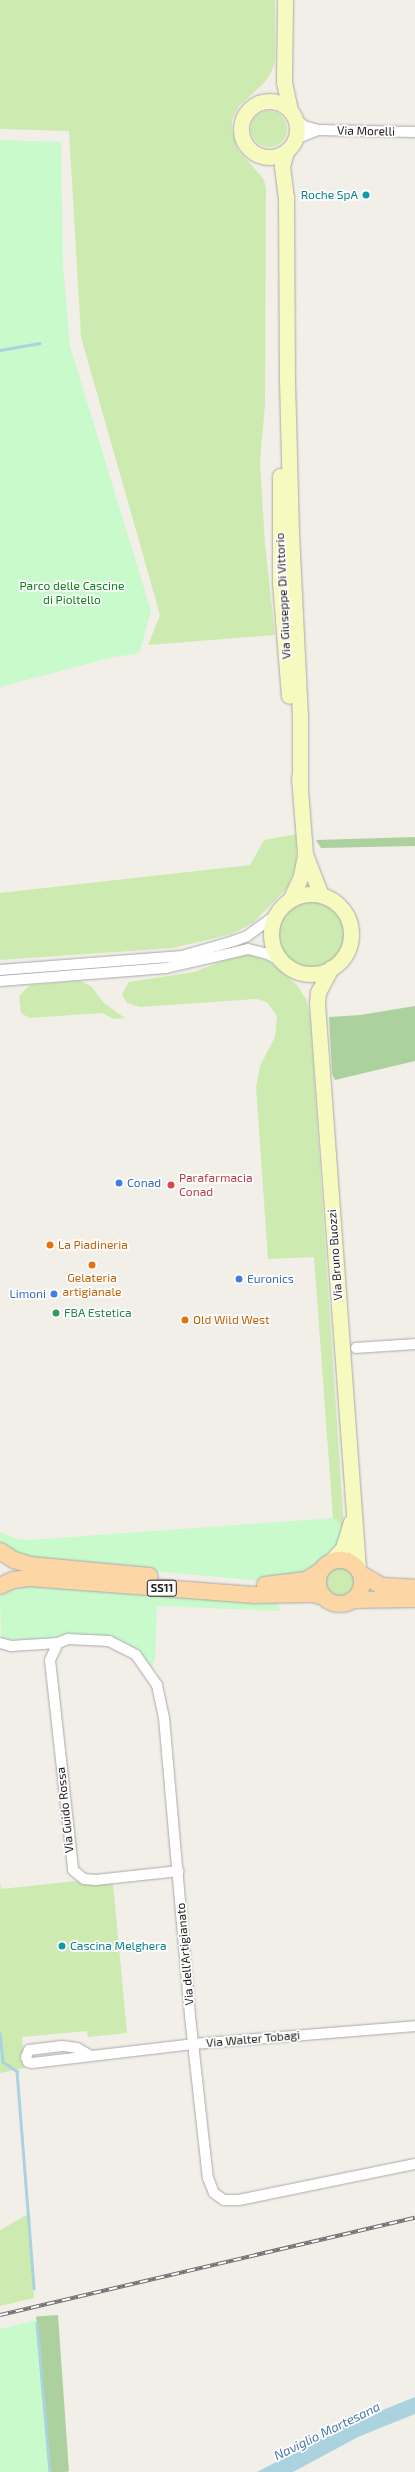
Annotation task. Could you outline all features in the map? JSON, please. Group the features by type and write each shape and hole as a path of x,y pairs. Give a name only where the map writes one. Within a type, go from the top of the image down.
{"main road":[{"path":"285,0 285,65 284,92 293,114 295,139 286,152 276,156 260,156 245,144 240,128 246,111 273,90 285,65"},
{"path":"259,102 274,101 293,114"},
{"name":"Via Giuseppe Di Vittorio","path":"286,152 282,166 286,197 287,381 291,533 300,717 300,787 305,854 301,876 290,900"},
{"name":"Via Giuseppe Di Vittorio","path":"260,156 278,178 286,197"},
{"name":"Via Giuseppe Di Vittorio","path":"305,854 321,895"},
{"path":"305,894 321,895 333,900 342,909 350,928 346,952 331,968 312,974 297,971 281,961 271,938 275,916 290,900 305,894"},
{"name":"Via Bruno Buozzi","path":"331,968 318,992 317,1003 359,1571"},
{"name":"Via Bruno Buozzi","path":"297,971 317,1003"},
{"name":"Via Bruno Buozzi","path":"332,1560 343,1548 348,1536 354,1507"},
{"name":"SS11","path":"1,1552 17,1562 32,1565 265,1585 300,1581 319,1572 332,1560"},
{"name":"SS11","path":"0,1585 8,1569 1,1552"},
{"path":"332,1560 346,1560 359,1571 382,1586 415,1588"},
{"path":"352,1600 360,1590 359,1571"},
{"path":"319,1572 317,1583 324,1597"},
{"name":"SS11","path":"0,1585 13,1580 29,1578 254,1595 313,1594 324,1597 336,1604 352,1600 415,1599"}],"street":[{"name":"Via Morelli","path":"293,114 304,126 318,130 415,132"},
{"name":"Via Morelli","path":"295,139 318,130"},
{"path":"0,970 182,956 247,936 275,916"},
{"path":"0,981 166,968 248,949 268,954 281,961"},
{"path":"356,1348 415,1344"},
{"name":"Via dell'Artigianato","path":"0,1643 11,1646 58,1643 68,1639 113,1642 136,1656 156,1682 163,1709 179,1871 193,2044 208,2178 212,2190 219,2198 232,2201 264,2196 415,2164"},
{"name":"Via Guido Rossa","path":"58,1643 50,1660 73,1870 84,1879 96,1880 179,1871"},
{"name":"Via Walter Tobagi","path":"91,2056 77,2048 62,2046 32,2049 28,2051 26,2057 28,2062 32,2063 193,2044 415,2026"}],"green space":[{"path":"0,0 275,0 275,61 271,73 264,83 239,106 232,119 232,131 238,150 263,178 266,187 265,405 260,461 265,544 275,635 148,645 160,615 81,337 69,131 0,129"},
{"path":"273,111 282,116 286,122 286,136 282,142 273,147 265,147 256,142 252,136 251,125 256,116 262,112"},
{"name":"Parco delle Cascine di Pioltello","path":"0,140 61,142 63,266 70,346 151,611 140,651 135,654 113,657 0,687"},
{"path":"297,834 296,865 288,887 253,923 232,934 173,948 0,960 0,893 250,865 264,840"},
{"path":"415,837 415,846 321,848 316,840"},
{"path":"311,898 331,904 341,914 347,934 341,954 331,964 311,970 291,964 281,954 275,934 281,914 291,904"},
{"path":"248,954 269,961 297,985 306,999 310,1016 344,1528 333,1518 314,1257 268,1259 256,1087 260,1066 275,1037 277,1016 267,1002 257,999 140,1007 127,1003 122,994 129,982 194,972 235,956"},
{"path":"81,981 91,986 104,1003 125,1018 114,1019 102,1013 29,1018 21,1013 19,996 30,985"},
{"path":"415,1006 415,1061 335,1080 332,1074 329,1017 360,1015"},
{"path":"333,1518 344,1528 337,1546 331,1553 308,1572 264,1581 28,1560 0,1543 0,1532 17,1539 29,1540"},
{"path":"340,1566 351,1570 355,1581 351,1592 340,1596 329,1592 325,1581 329,1570"},
{"path":"26,1586 272,1600 279,1606 280,1611 157,1606 155,1660 152,1666 125,1643 105,1635 8,1640 1,1638 0,1596 9,1590"},
{"path":"0,1880 1,1889 76,1881 88,1885 113,1883 127,2033 88,2037 87,2031 22,2037 25,2068 0,2073"},
{"path":"30,2213 34,2298 0,2306 0,2230"},
{"path":"58,2315 69,2472 47,2472 36,2317"},
{"path":"37,2320 49,2472 0,2472 0,2329"}],"water":[{"path":"415,2397 415,2414 358,2437 293,2472 257,2472 350,2423"}],"waterway":[{"path":"0,350 39,343"},
{"path":"0,2033 3,2062 17,2071 34,2288"},
{"path":"37,2323 50,2472"}],"railway":[{"path":"0,2315 415,2218"}],"place":[{"name":"Roche SpA","path":"366,195"},
{"name":"Conad","path":"119,1183"},
{"name":"Parafarmacia Conad","path":"171,1185"},
{"name":"La Piadineria","path":"50,1245"},
{"name":"Gelateria artigianale","path":"92,1265"},
{"name":"Euronics","path":"239,1279"},
{"name":"Limoni","path":"54,1294"},
{"name":"FBA Estetica","path":"56,1313"},
{"name":"Old Wild West","path":"185,1320"},
{"name":"Cascina Melghera","path":"62,1946"}],"water label":[{"name":"Naviglio Martesana","path":"327,2431"}]}
